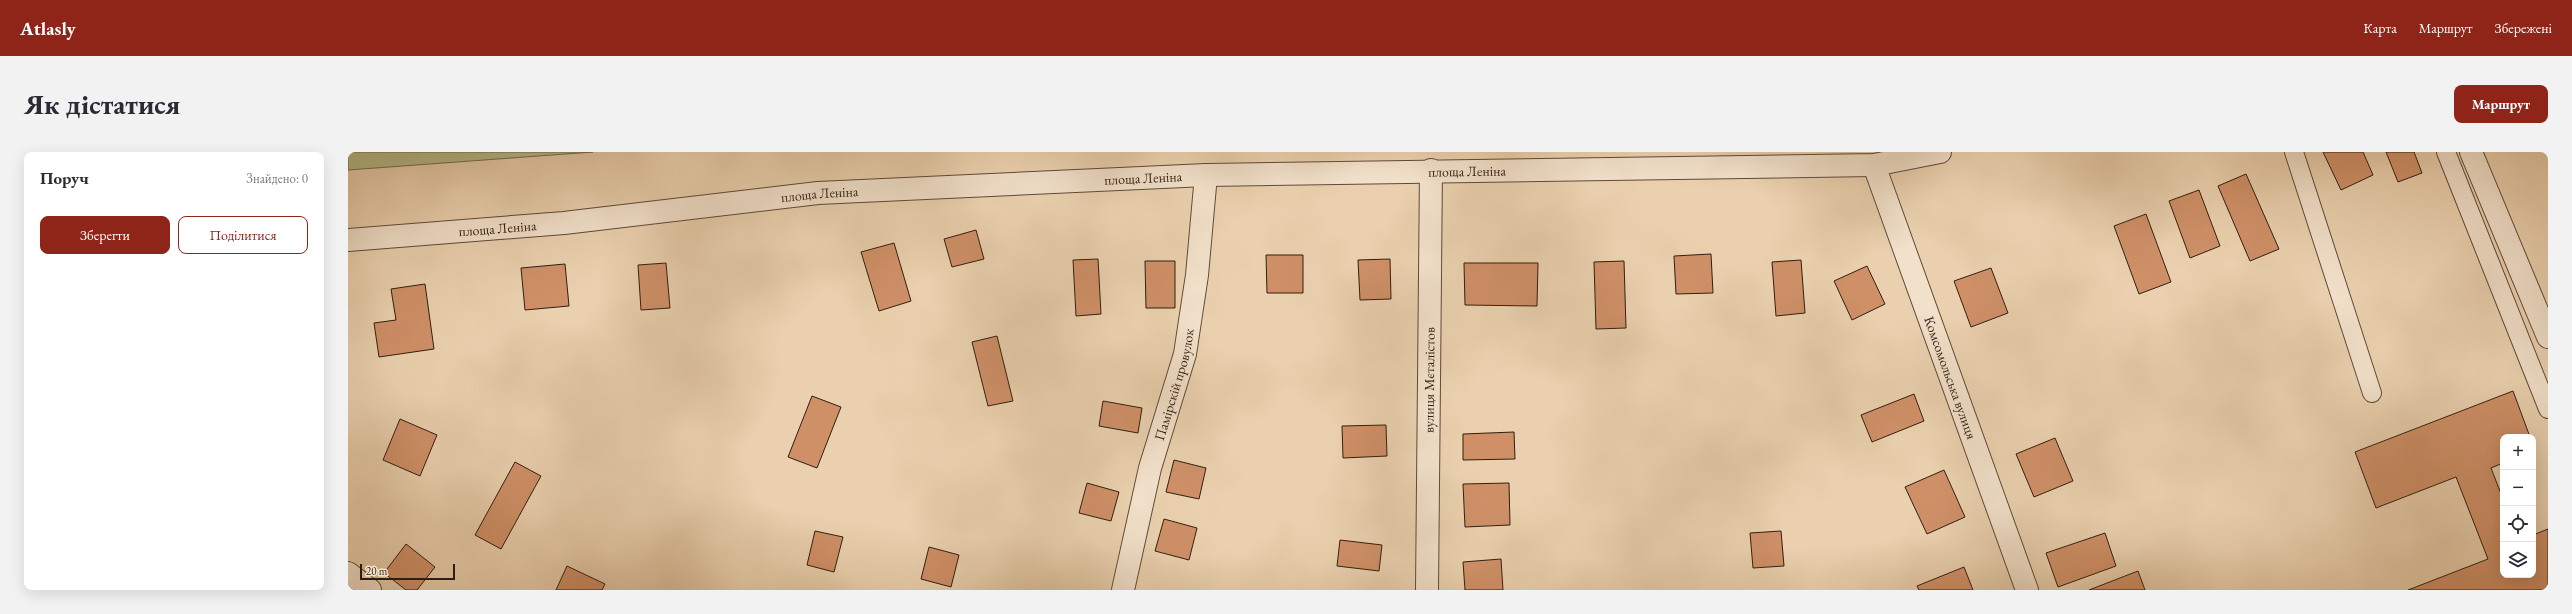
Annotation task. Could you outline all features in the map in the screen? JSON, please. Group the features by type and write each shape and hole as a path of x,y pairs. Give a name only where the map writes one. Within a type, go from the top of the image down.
{"street":[{"name":"площа Леніна","path":"348,240 564,223 818,193 1206,175 1431,170 1874,165 1940,152"},
{"path":"2471,152 2548,337"},
{"name":"Комсомольська вулиця","path":"1874,165 2027,590"},
{"name":"вулиця Мєталістов","path":"1427,590 1431,170"},
{"name":"Памірскій провулок","path":"1123,590 1150,468 1185,354 1197,275 1206,175"},
{"path":"348,573 370,590"}],"lane":[{"path":"2294,152 2372,393"},
{"path":"2446,152 2548,409"}],"green space":[{"path":"348,152 593,152 348,170"}],"building":[{"path":"2323,152 2363,152 2373,175 2341,190"},
{"path":"2386,152 2414,152 2422,173 2398,182"},
{"path":"2246,174 2279,249 2250,261 2218,186"},
{"path":"2199,190 2220,246 2190,258 2169,201"},
{"path":"2146,214 2171,282 2139,294 2114,226"},
{"path":"976,230 984,259 952,267 944,239"},
{"path":"894,243 911,301 879,311 861,252"},
{"path":"1711,254 1713,293 1676,294 1674,256"},
{"path":"1266,255 1303,255 1303,293 1267,293"},
{"path":"1098,259 1101,314 1076,316 1073,260"},
{"path":"1390,259 1391,299 1360,300 1358,260"},
{"path":"1801,260 1805,313 1776,316 1772,262"},
{"path":"1145,261 1175,261 1175,308 1146,308"},
{"path":"1624,261 1626,328 1596,329 1594,262"},
{"path":"666,263 670,308 641,310 638,265"},
{"path":"1464,263 1538,263 1537,306 1465,305"},
{"path":"565,264 569,306 525,310 521,268"},
{"path":"1867,266 1885,304 1852,320 1834,281"},
{"path":"1991,268 2008,313 1971,327 1954,281"},
{"path":"425,284 434,349 379,357 374,323 396,320 391,289"},
{"path":"997,336 1013,401 988,406 972,342"},
{"path":"2513,391 2529,434 2500,434 2500,464 2491,468 2500,491 2500,578 2536,578 2536,534 2548,529 2548,590 2408,590 2488,559 2456,477 2376,508 2355,452"},
{"path":"1914,394 1924,421 1872,442 1861,415"},
{"path":"812,396 841,407 817,468 788,457"},
{"path":"1103,401 1142,408 1138,433 1099,426"},
{"path":"400,419 437,435 420,476 383,460"},
{"path":"1386,425 1387,456 1343,458 1342,426"},
{"path":"1514,432 1515,459 1463,460 1463,434"},
{"path":"2055,438 2073,481 2034,497 2016,454"},
{"path":"1174,460 1206,468 1199,499 1166,492"},
{"path":"515,462 541,476 501,549 475,535"},
{"path":"1944,470 1965,517 1927,534 1905,487"},
{"path":"1087,483 1119,492 1111,521 1079,513"},
{"path":"1509,483 1510,525 1465,527 1463,484"},
{"path":"1164,519 1197,528 1189,560 1155,551"},
{"path":"815,531 843,537 834,572 807,565"},
{"path":"1781,531 1784,566 1753,568 1750,533"},
{"path":"2105,533 2116,566 2058,587 2046,553"},
{"path":"1340,540 1382,545 1379,571 1337,566"},
{"path":"406,544 435,567 417,590 406,590 384,573"},
{"path":"929,547 959,555 951,587 921,579"},
{"path":"1501,559 1503,590 1465,590 1463,562"},
{"path":"567,566 605,584 602,590 556,590"},
{"path":"1964,567 1973,590 1919,590 1917,586"},
{"path":"2138,571 2145,590 2089,590"}]}
